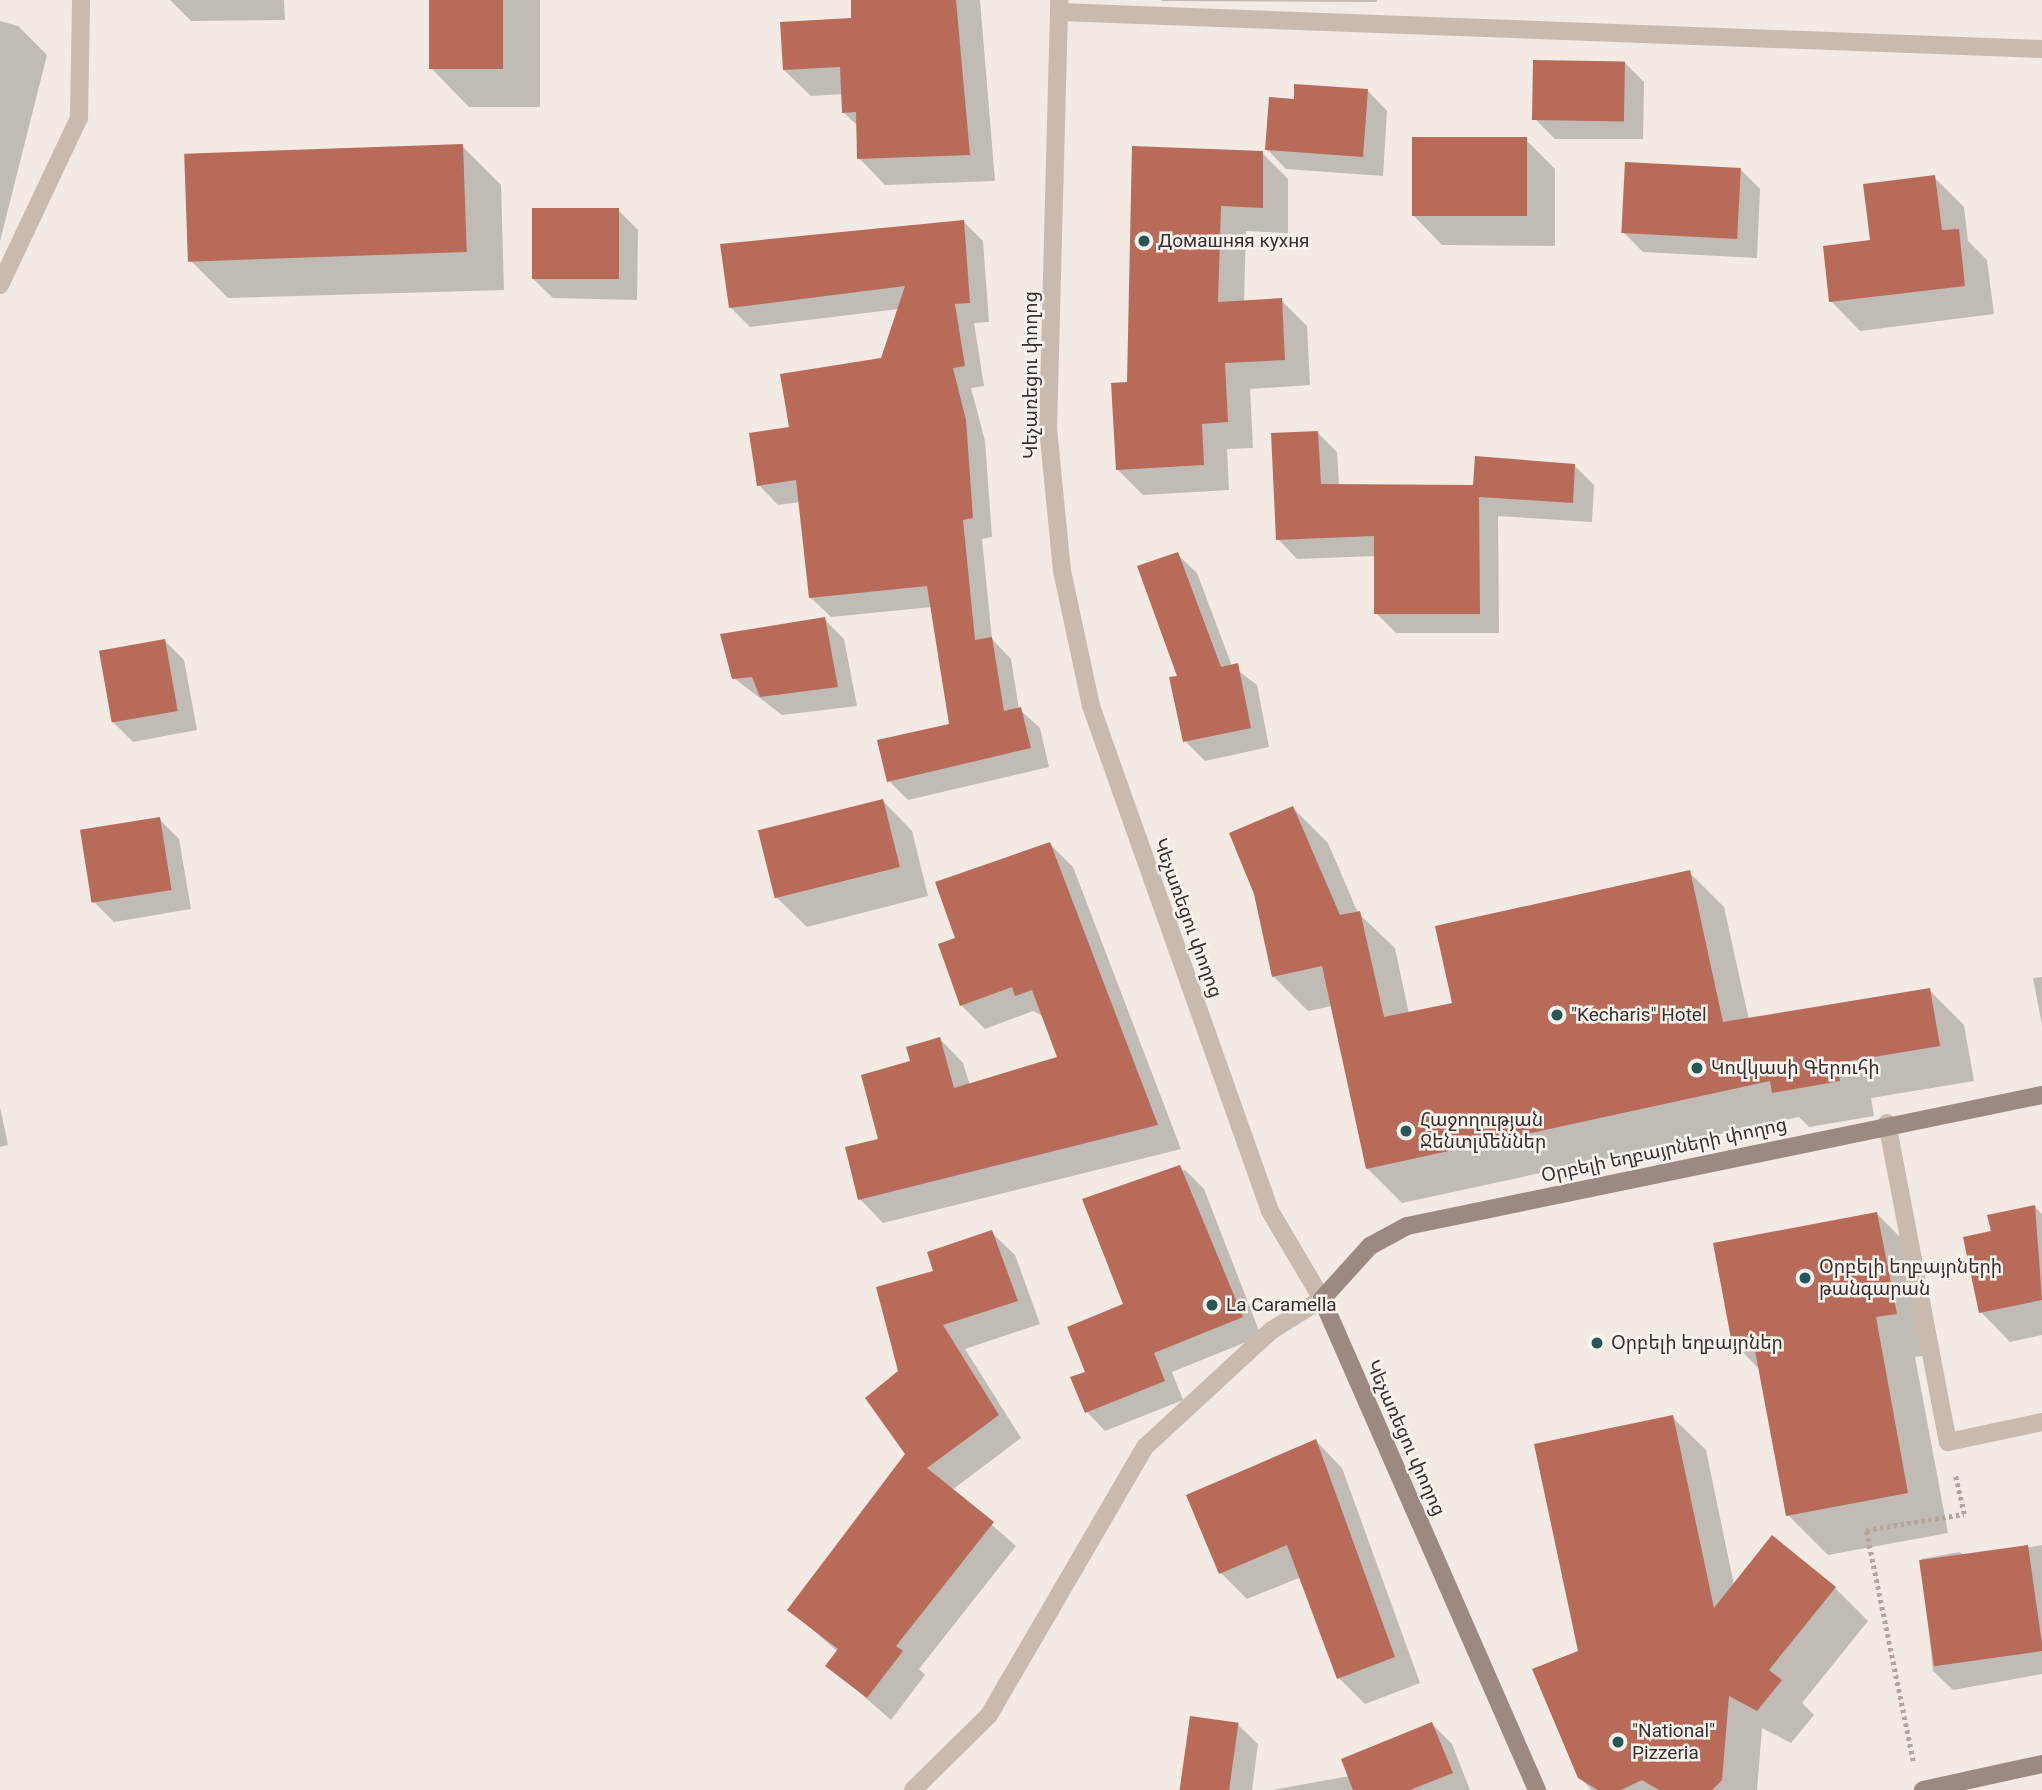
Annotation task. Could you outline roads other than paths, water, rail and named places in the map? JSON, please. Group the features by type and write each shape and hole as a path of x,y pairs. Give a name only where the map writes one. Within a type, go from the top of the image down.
{"main road":[{"name":"Օրբելի եղբայրների փողոց","path":"1322,1299 1370,1246 1407,1226 1887,1124 2042,1095"},
{"name":"Կեչառեցու փողոց","path":"1322,1299 1537,1790"},
{"path":"1919,1783 2042,1764"}],"street":[{"path":"0,285 79,118 81,0"},
{"path":"1059,6 2042,49"},
{"name":"Կեչառեցու փողոց","path":"1059,6 1048,429 1062,571 1091,706 1270,1211 1322,1299"},
{"path":"1887,1124 1948,1442 2042,1422"},
{"path":"913,1790 989,1714 1145,1447 1272,1330 1322,1299"}],"place":[{"name":"Домашняя кухня","path":"1144,241"},
{"name":"\"Kecharis\" Hotel","path":"1557,1015"},
{"name":"Կովկասի Գերուհի","path":"1697,1068"},
{"name":"Հաջողության Ջենտլմեններ","path":"1406,1131"},
{"name":"Օրբելի եղբայրների թանգարան","path":"1805,1278"},
{"name":"La Caramella","path":"1212,1305"},
{"name":"Օրբելի եղբայրներ","path":"1597,1343"},
{"name":"\"National\" Pizzeria","path":"1618,1742"}]}
